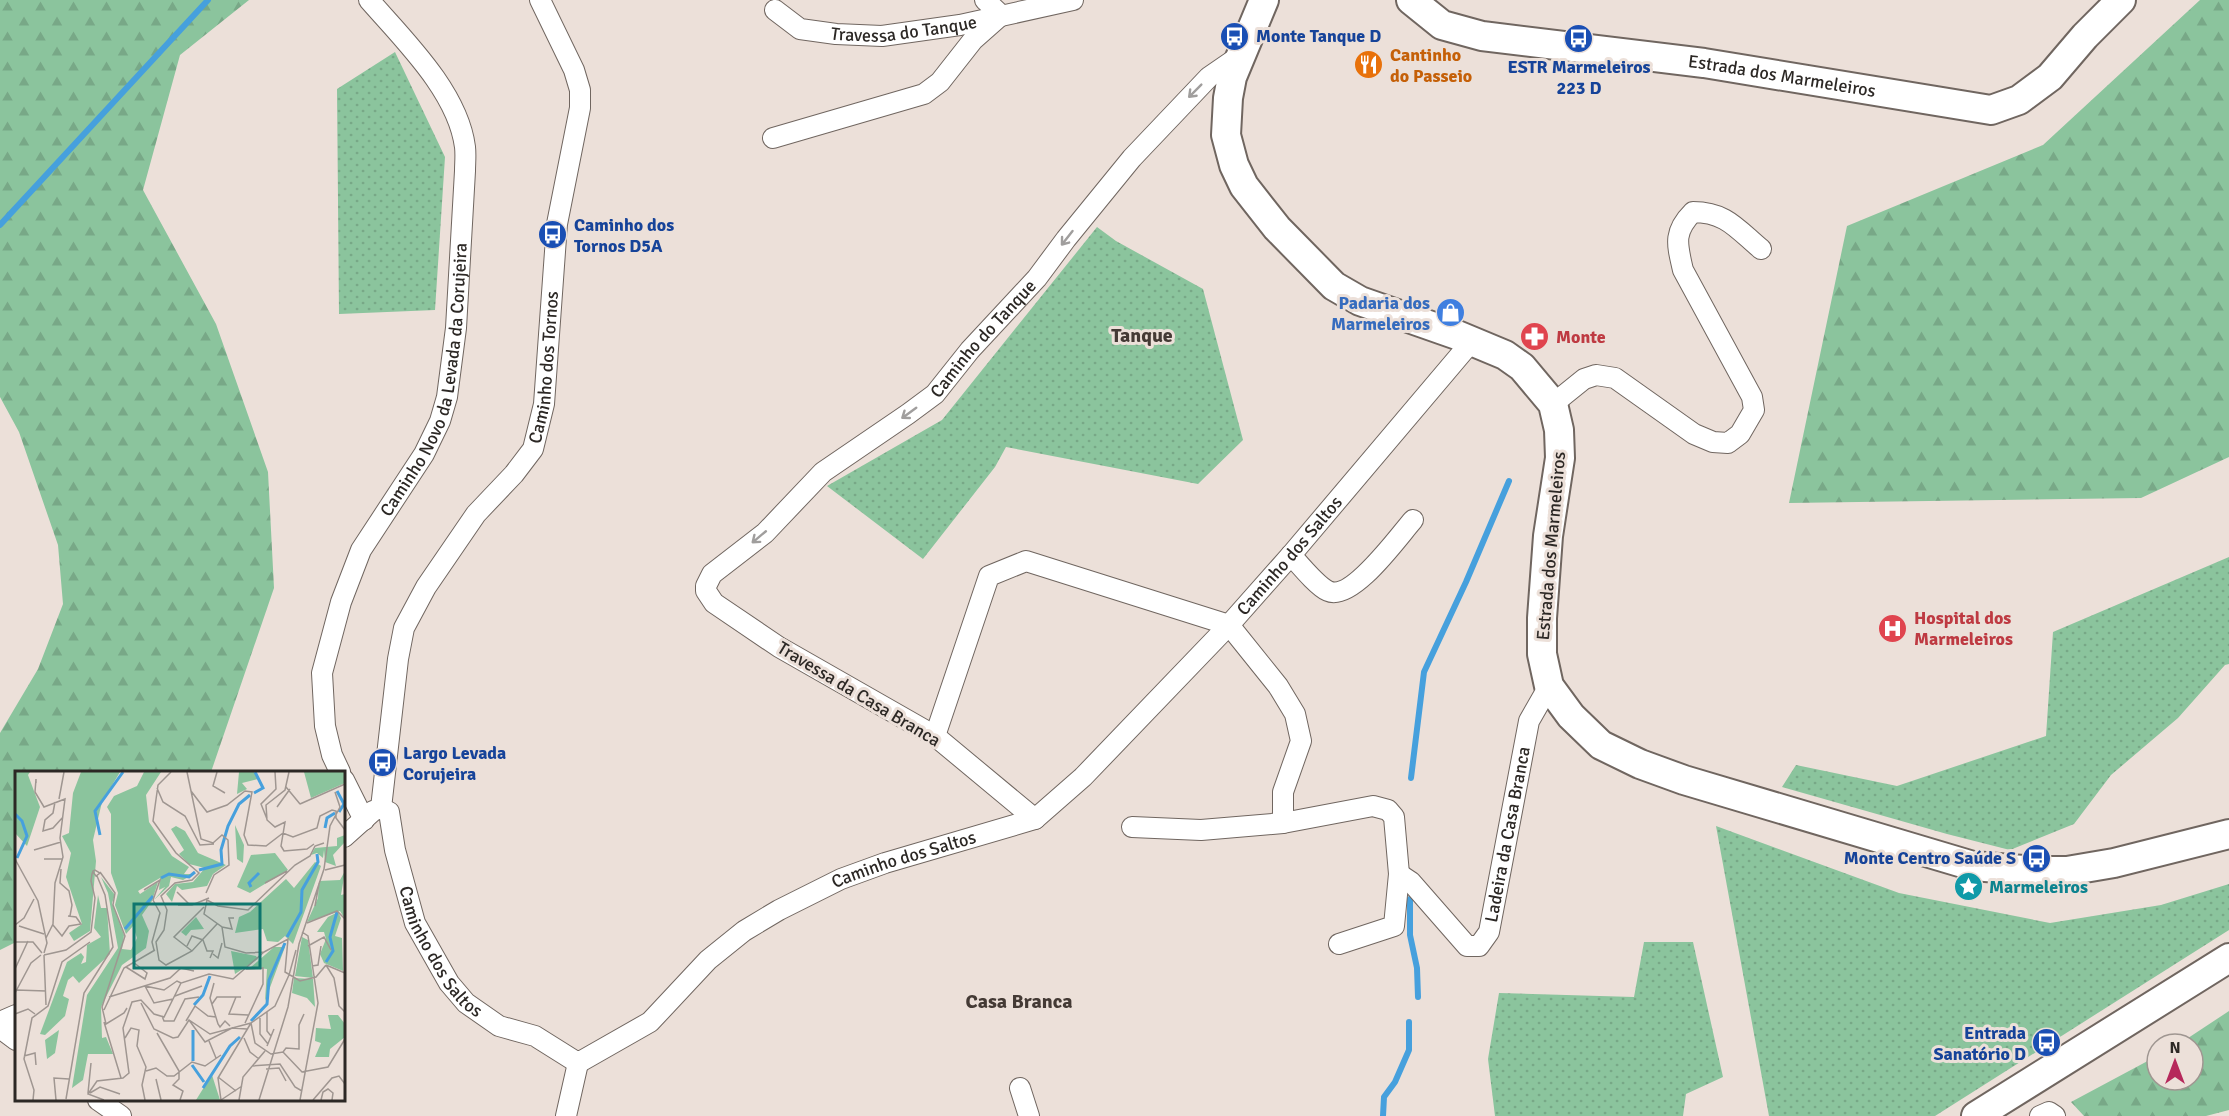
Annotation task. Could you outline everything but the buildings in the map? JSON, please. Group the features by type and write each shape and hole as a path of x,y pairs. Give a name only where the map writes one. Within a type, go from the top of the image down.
{"main road":[{"name":"Estrada dos Marmeleiros","path":"1264,0 1232,77 1226,135 1234,165 1244,186 1277,228 1334,286 1360,301 1472,341 1514,361 1536,383 1552,404 1558,430 1560,458 1548,536 1542,618 1542,654 1549,686 1570,716 1600,745 1640,764 1737,796 1974,866 2067,871 2126,860 2229,834"},
{"name":"Estrada dos Marmeleiros","path":"1411,0 1442,25 1482,36 1704,63 1991,110 2019,100 2050,77 2085,36 2121,0"},
{"path":"1976,1116 2229,958"}],"street":[{"name":"Caminho Novo da Levada da Corujeira","path":"340,771 332,755 325,726 322,673 341,602 361,550 424,454 440,421 447,398 456,328 465,171 465,148 459,124 440,86 422,61 369,0"},
{"name":"Caminho dos Tornos","path":"381,808 398,659 405,628 426,587 476,514 514,474 533,449 544,404 557,224 576,128 580,90 574,70 540,0"},
{"path":"773,138 924,94 940,82 974,40 1001,15 985,0"},
{"name":"Travessa do Tanque","path":"775,10 800,29 836,34 882,36 960,26 1072,0"},
{"name":"Caminho do Tanque","path":"708,596 706,586 712,574 765,532 823,472 935,394 970,350 1037,278 1066,238 1132,158 1209,77 1241,56"},
{"path":"1552,404 1584,379 1596,375 1615,378 1694,434 1713,442 1728,443 1740,434 1754,410 1752,396 1683,270 1678,248 1678,235 1691,208 1711,212 1724,218 1761,249"},
{"name":"Caminho dos Saltos","path":"381,808 390,812 395,850 415,923 449,983 466,1003 499,1026 535,1036 578,1063 650,1022 708,960 744,931 779,910 841,879 885,863 1035,819 1083,777 1229,625 1472,341"},
{"path":"1291,555 1326,591 1337,593 1351,587 1373,567 1413,520"},
{"path":"935,736 989,576 1026,561 1229,625 1278,686 1295,714 1301,741 1283,792 1283,823"},
{"name":"Travessa da Casa Branca","path":"708,596 714,603 779,647 935,736 1035,819"},
{"name":"Ladeira da Casa Branca","path":"1399,874 1411,882 1467,946 1479,946 1489,932 1529,721 1549,686"},
{"path":"345,782 364,820"},
{"path":"1132,827 1201,830 1283,823 1373,806 1388,810 1394,817 1399,874 1394,926 1339,944"},
{"path":"345,836 373,811 381,808"},
{"path":"0,1022 15,1015"},
{"path":"0,1028 15,1039"},
{"path":"566,1116 578,1063"},
{"path":"1020,1088 1029,1116"},
{"path":"99,1101 121,1116"},
{"path":"2040,1116 2049,1112 2055,1116"}],"green space":[{"path":"0,0 249,0 180,55 143,190 216,324 268,472 274,588 211,771 15,771 15,942 0,950 0,733 38,669 63,604 58,545 19,432 0,397"},
{"path":"2200,0 2229,0 2229,457 2141,498 1789,503 1847,226 2043,145"},
{"path":"395,52 445,157 435,310 339,314 337,89"},
{"path":"1097,227 1116,241 1203,289 1243,440 1198,484 1006,447 995,467 923,559 827,486 942,420"},
{"path":"2229,557 2229,664 2225,665 2178,718 2111,775 2074,824 2010,850 1782,787 1796,765 1897,786 2046,736 2053,632"},
{"path":"1716,826 1899,893 2050,923 2161,905 2229,884 2229,930 1935,1116 1769,1116"},
{"path":"1644,942 1693,942 1723,1077 1686,1094 1683,1116 1495,1116 1488,1059 1499,993 1634,997"},
{"path":"2229,1011 2229,1110 2206,1116 2084,1116 2071,1102 2145,1062 2145,1092 2205,1092 2205,1032 2197,1032"}],"waterway":[{"path":"0,225 208,0"},
{"path":"1411,778 1424,672 1509,481"},
{"path":"1410,899 1410,935 1417,968 1418,997"},
{"path":"1383,1116 1384,1097 1395,1082 1409,1050 1409,1022"}],"place":[{"name":"Monte Tanque D","path":"1235,36"},
{"name":"ESTR Marmeleiros 223 D","path":"1579,38"},
{"name":"Cantinho do Passeio","path":"1369,65"},
{"name":"Caminho dos Tornos D5A","path":"553,235"},
{"name":"Padaria dos Marmeleiros","path":"1451,313"},
{"name":"Monte","path":"1535,337"},
{"name":"Hospital dos Marmeleiros","path":"1893,628"},
{"name":"Largo Levada Corujeira","path":"382,763"},
{"name":"Monte Centro Saúde S","path":"2037,858"},
{"name":"Marmeleiros","path":"1968,887"},
{"name":"Entrada Sanatório D","path":"2047,1043"}],"district":[{"name":"Tanque","path":"1142,335"},
{"name":"Casa Branca","path":"1019,1001"}]}
